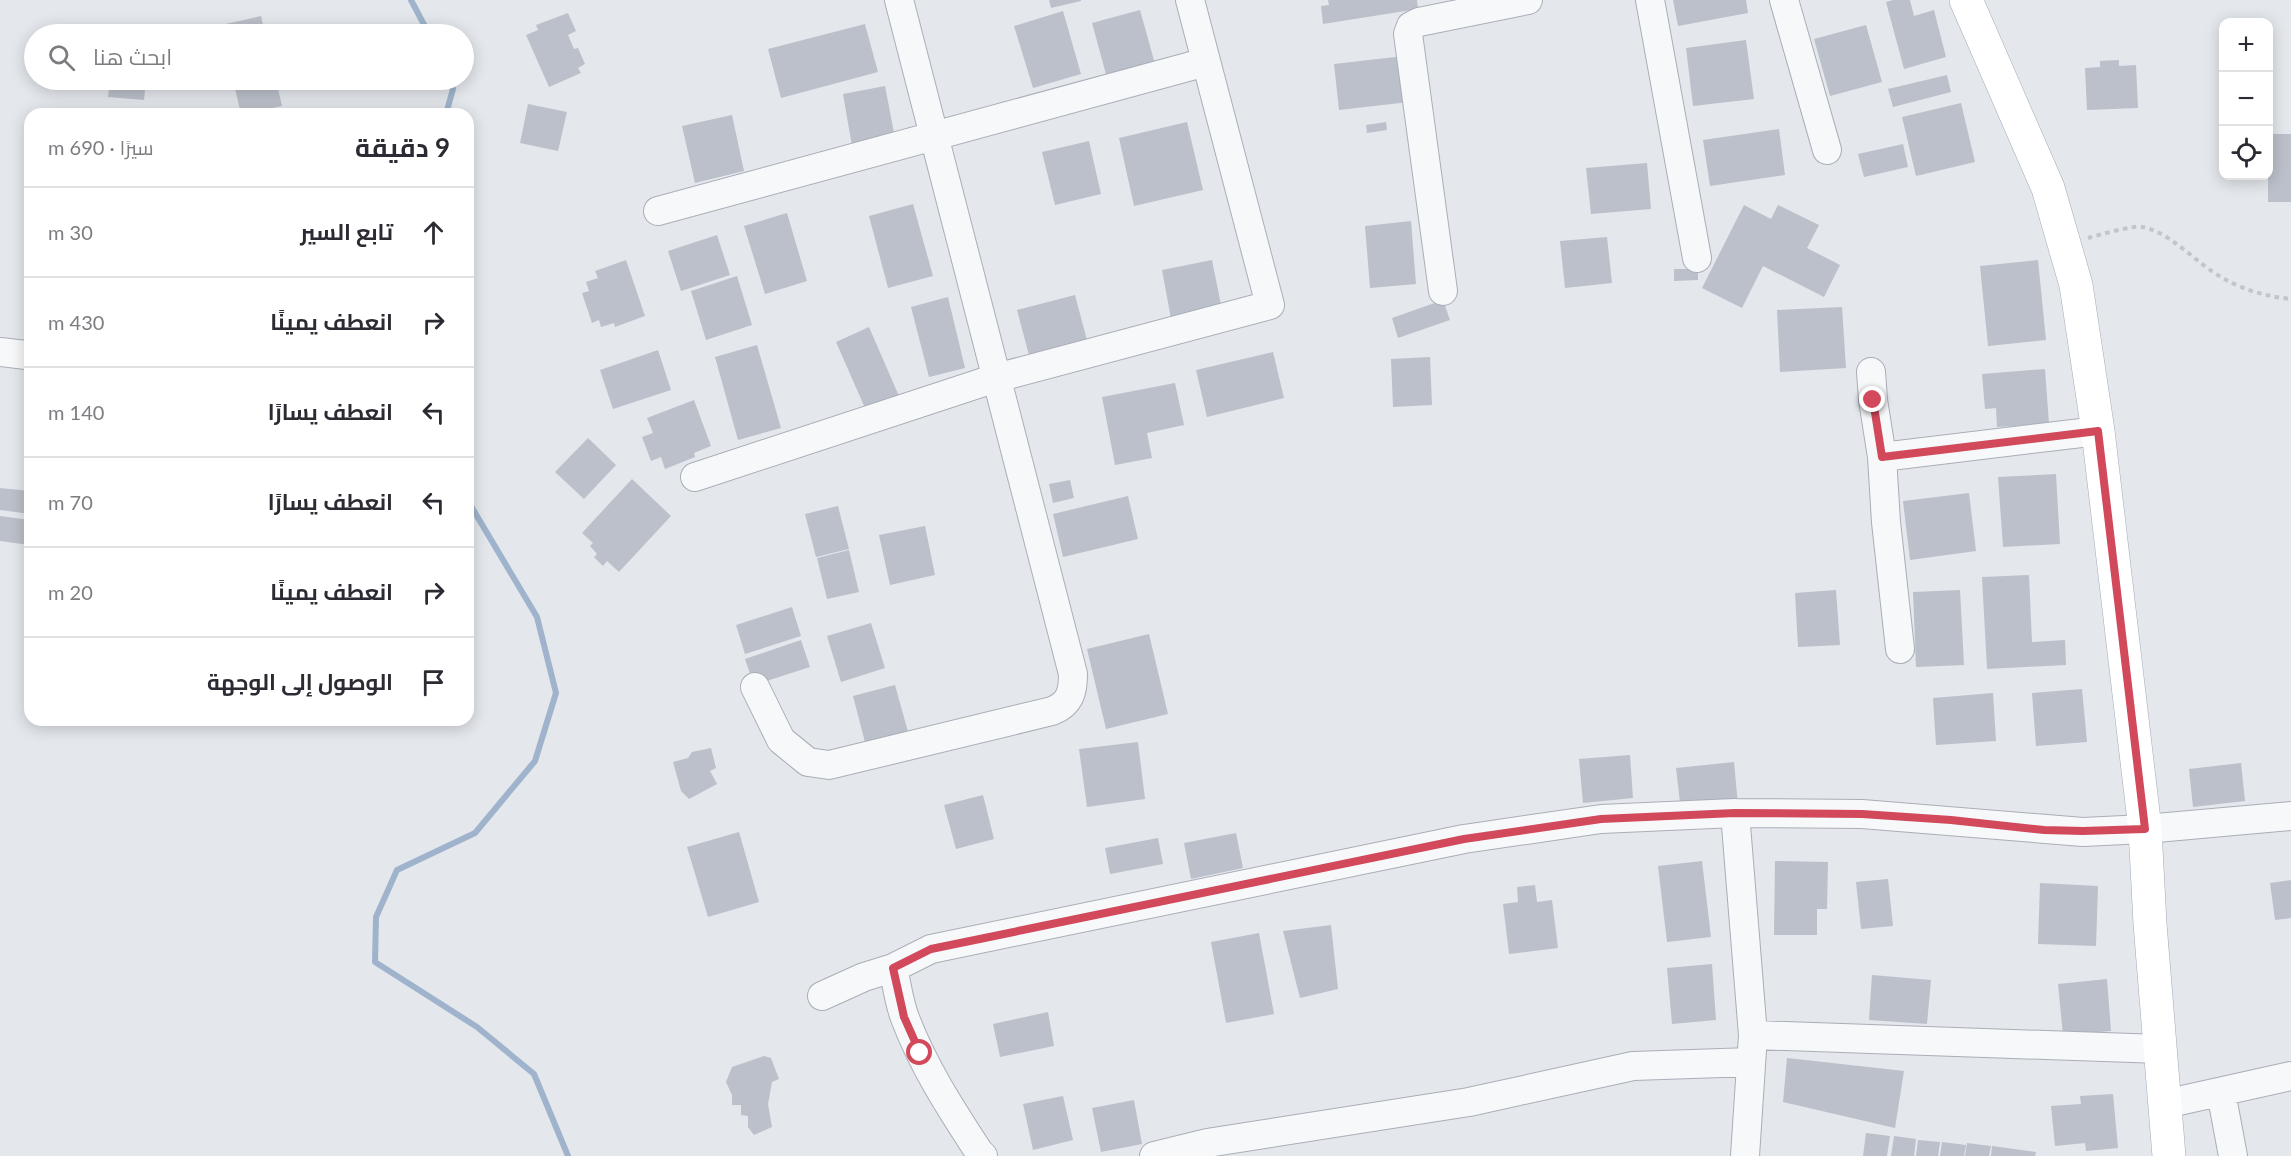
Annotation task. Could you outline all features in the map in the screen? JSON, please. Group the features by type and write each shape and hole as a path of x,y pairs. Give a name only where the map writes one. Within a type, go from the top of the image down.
{"main road":[{"path":"1966,0 2048,188 2076,285 2098,431 2145,829 2150,924 2169,1156"}],"street":[{"path":"755,687 781,740 808,762 829,765 1052,711 1067,702 1073,691 1073,674 899,0"},
{"path":"695,477 996,378 1270,305 1190,0"},
{"path":"1443,291 1408,34 1411,26 1419,22 1528,0"},
{"path":"1650,0 1697,258"},
{"path":"1784,0 1827,150"},
{"path":"658,211 1206,62"},
{"path":"1870,372 1882,457 1886,522 1900,649"},
{"path":"1882,457 2098,431"},
{"path":"1735,813 1752,1049 1745,1156"},
{"path":"822,996 864,977 893,968 931,949 1464,839 1601,819 1735,813 1862,814 1951,820 2044,830 2083,831 2145,829 2291,816"},
{"path":"893,968 904,1017 920,1053 945,1100 983,1156"},
{"path":"1154,1156 1207,1143 1469,1102 1633,1066 1752,1049 2161,1049"},
{"path":"2165,1104 2291,1076"},
{"path":"2221,1092 2234,1156"}],"path":[{"path":"2064,243 2142,226 2167,238 2212,272 2238,288 2268,297 2291,299"}],"building":[{"path":"1049,0 1081,0 1081,1 1051,8"},
{"path":"1328,0 1417,0 1418,9 1323,24 1321,6 1329,5"},
{"path":"1673,0 1746,0 1748,13 1678,26"},
{"path":"1910,0 1914,16 1934,10 1946,57 1904,69 1886,2"},
{"path":"1140,10 1155,64 1107,78 1092,23"},
{"path":"1063,11 1081,74 1033,88 1014,26"},
{"path":"568,13 576,31 568,35 574,49 578,48 585,64 578,68 581,73 549,87 526,35 538,30 536,25"},
{"path":"261,16 263,24 225,24"},
{"path":"865,24 878,72 781,98 768,49"},
{"path":"1866,25 1882,82 1830,96 1814,39"},
{"path":"1746,40 1754,99 1693,106 1686,48"},
{"path":"1404,56 1409,102 1339,110 1334,64"},
{"path":"2119,60 2119,66 2136,65 2138,108 2087,110 2085,68 2100,67 2100,61"},
{"path":"1947,75 1951,92 1893,107 1888,89"},
{"path":"885,86 895,138 852,146 843,94"},
{"path":"109,90 145,90 144,100 108,97"},
{"path":"235,90 278,90 282,106 240,108"},
{"path":"1961,103 1975,162 1916,176 1902,117"},
{"path":"528,104 567,112 558,151 520,143"},
{"path":"732,115 744,171 695,183 682,126"},
{"path":"1187,122 1203,190 1134,206 1119,138"},
{"path":"1386,122 1387,130 1367,133 1366,125"},
{"path":"1779,129 1785,175 1710,186 1703,140"},
{"path":"2273,134 2291,134 2291,202 2268,202 2268,180 2273,180"},
{"path":"1089,141 1101,194 1055,205 1042,152"},
{"path":"1903,144 1908,167 1864,177 1858,154"},
{"path":"1647,163 1651,209 1591,214 1586,168"},
{"path":"913,204 933,276 888,288 869,216"},
{"path":"1744,205 1771,219 1778,205 1819,225 1807,248 1840,265 1824,297 1763,266 1742,308 1702,288"},
{"path":"787,213 807,281 765,294 744,226"},
{"path":"1411,221 1416,284 1370,288 1365,226"},
{"path":"717,235 730,275 681,291 668,251"},
{"path":"1607,237 1612,283 1565,288 1560,241"},
{"path":"626,260 645,316 615,327 614,323 601,327 599,320 592,323 582,293 589,291 586,282 598,278 595,271"},
{"path":"1212,260 1223,315 1172,324 1162,270"},
{"path":"2038,260 2046,340 1988,346 1980,266"},
{"path":"1674,269 1698,269 1698,280 1674,281"},
{"path":"737,276 752,325 706,340 691,291"},
{"path":"1075,295 1088,344 1030,359 1017,310"},
{"path":"948,297 965,368 929,377 911,307"},
{"path":"1443,300 1450,320 1398,338 1392,318"},
{"path":"1842,307 1846,368 1780,372 1777,310"},
{"path":"869,327 902,403 869,417 836,342"},
{"path":"757,345 781,428 738,440 715,357"},
{"path":"658,350 671,390 613,409 600,370"},
{"path":"1273,352 1284,398 1207,417 1196,370"},
{"path":"1430,357 1432,405 1393,407 1391,359"},
{"path":"2045,369 2049,424 1997,427 1996,408 1985,409 1982,374"},
{"path":"1175,383 1184,425 1147,433 1152,458 1115,465 1102,397"},
{"path":"694,400 711,446 694,453 695,457 665,469 661,457 651,461 642,437 653,433 647,418"},
{"path":"588,438 616,465 584,499 555,472"},
{"path":"2056,474 2060,544 2003,547 1998,477"},
{"path":"632,479 671,516 619,572 607,561 603,566 594,557 597,554 590,546 593,543 582,533"},
{"path":"1070,480 1074,498 1053,503 1049,484"},
{"path":"0,488 24,490 24,513 0,510"},
{"path":"1969,493 1976,551 1910,560 1903,501"},
{"path":"1128,496 1138,539 1063,557 1053,514"},
{"path":"838,506 849,549 816,557 805,514"},
{"path":"0,516 24,519 24,544 0,541"},
{"path":"925,526 935,575 890,585 879,535"},
{"path":"849,550 859,592 827,599 817,558"},
{"path":"2029,575 2032,642 2065,640 2066,665 1987,669 1982,577"},
{"path":"1836,590 1840,645 1798,647 1795,593"},
{"path":"1960,590 1964,665 1916,667 1913,592"},
{"path":"792,607 801,636 745,654 736,625"},
{"path":"871,623 885,668 841,682 827,636"},
{"path":"1149,634 1168,714 1106,729 1087,649"},
{"path":"801,640 810,667 754,685 745,659"},
{"path":"895,685 910,739 867,750 853,696"},
{"path":"2082,689 2087,742 2036,746 2032,693"},
{"path":"1993,693 1996,741 1936,745 1933,698"},
{"path":"1138,742 1145,799 1087,807 1079,749"},
{"path":"711,748 716,768 710,771 717,784 689,799 681,791 673,762 688,758 692,752"},
{"path":"1630,755 1633,798 1583,803 1579,759"},
{"path":"1734,762 1738,805 1681,811 1676,768"},
{"path":"2241,763 2245,801 2193,807 2189,769"},
{"path":"983,795 994,839 956,849 944,805"},
{"path":"739,832 759,902 708,917 687,847"},
{"path":"1236,833 1243,868 1191,879 1184,843"},
{"path":"1158,838 1163,864 1110,874 1105,848"},
{"path":"1702,861 1711,937 1667,942 1658,866"},
{"path":"1775,861 1828,862 1827,909 1817,909 1817,935 1774,935"},
{"path":"1888,879 1893,926 1861,929 1856,882"},
{"path":"2291,880 2291,918 2275,920 2270,883"},
{"path":"2040,883 2098,886 2096,946 2038,944"},
{"path":"1535,885 1537,902 1552,900 1558,948 1509,954 1503,904 1518,902 1517,887"},
{"path":"1331,925 1338,989 1300,998 1283,931"},
{"path":"1259,933 1274,1014 1226,1023 1211,942"},
{"path":"1712,964 1716,1020 1672,1024 1667,968"},
{"path":"1872,975 1931,980 1927,1024 1869,1020"},
{"path":"2107,979 2111,1031 2063,1035 2058,984"},
{"path":"1048,1012 1054,1046 1000,1057 993,1024"},
{"path":"764,1056 771,1058 779,1079 772,1082 768,1104 772,1127 754,1135 748,1127 748,1116 741,1115 741,1105 732,1105 732,1095 726,1082 732,1067"},
{"path":"1787,1058 1904,1071 1895,1128 1783,1102"},
{"path":"2113,1094 2118,1148 2086,1151 2085,1143 2055,1146 2051,1106 2081,1104 2080,1096"},
{"path":"1063,1096 1073,1140 1033,1150 1023,1104"},
{"path":"1134,1100 1142,1144 1101,1152 1092,1108"},
{"path":"1866,1133 1890,1136 1887,1156 1863,1156"},
{"path":"1894,1136 1916,1139 1914,1156 1891,1156"},
{"path":"1918,1140 1940,1142 1938,1156 1916,1156"},
{"path":"1942,1142 1966,1145 1964,1156 1940,1156"},
{"path":"1967,1143 1991,1146 1989,1156 1965,1156"},
{"path":"1992,1146 2036,1152 2035,1156 1991,1156"}],"waterway":[{"path":"411,0 424,24"},
{"path":"448,108 453,90"},
{"path":"474,511 537,617 556,693 535,761 475,833 397,870 376,917 375,962 477,1027 534,1074 568,1156"}],"route":[{"path":"920,1053 904,1017 893,968 931,949 1464,839 1601,819 1735,813 1862,814 1951,820 2044,830 2145,829 2098,431 1882,457 1873,400"}]}
